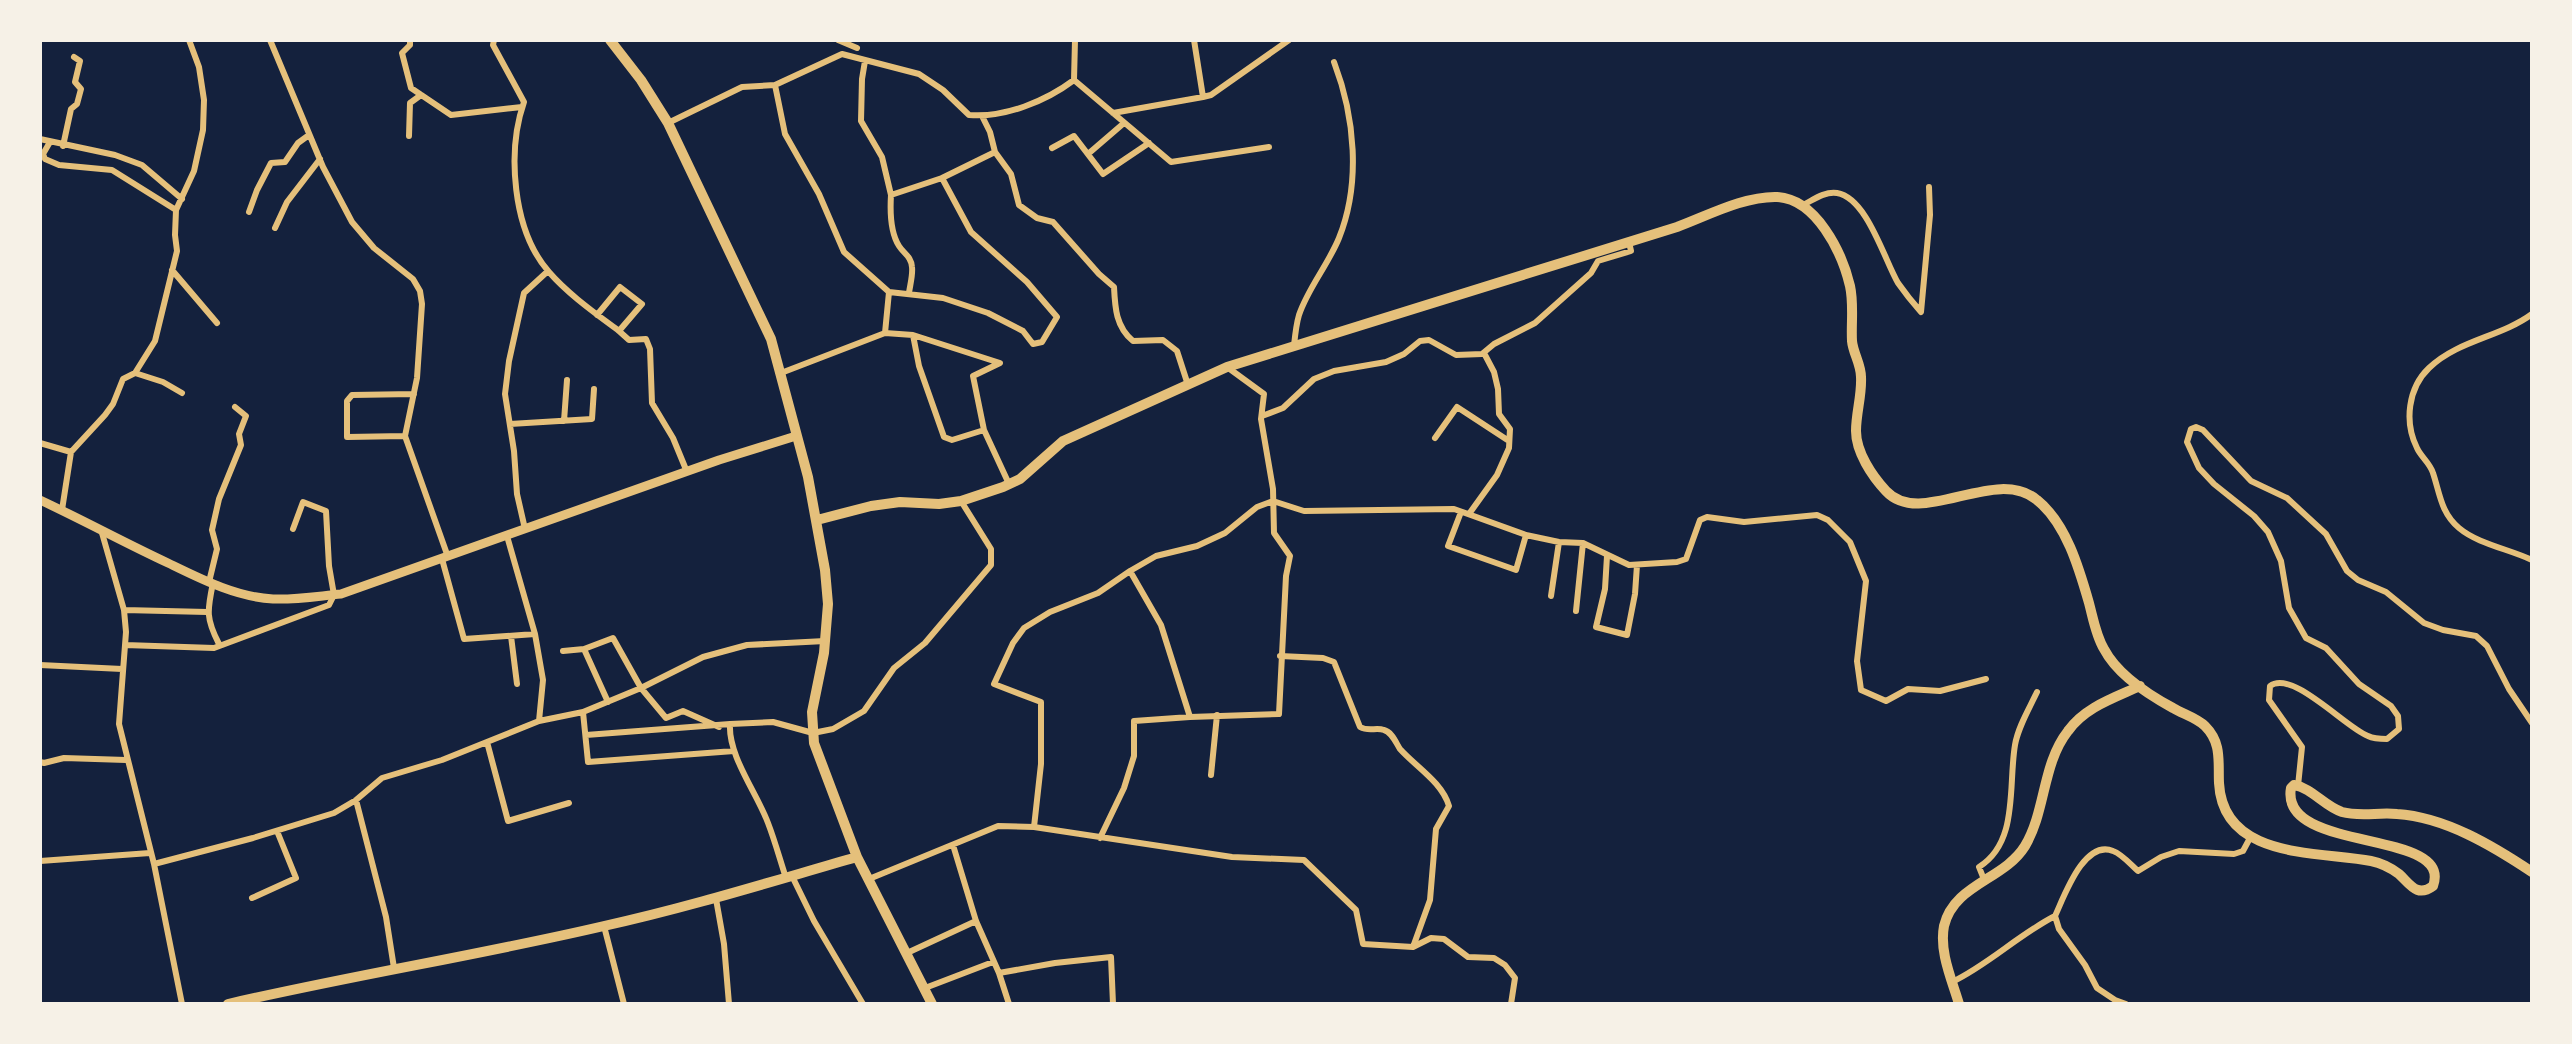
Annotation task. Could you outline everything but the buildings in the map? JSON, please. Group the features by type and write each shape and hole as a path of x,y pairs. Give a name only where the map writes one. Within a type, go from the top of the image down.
{"main road":[{"path":"610,40 641,80 668,123 771,339 808,477 828,604 825,641 812,712 819,761 857,857 932,1004"},
{"path":"817,520 900,502 939,504 961,501 1020,479 1063,441 1227,367 1757,200 1777,197 1793,200 1803,205 1824,228 1850,287 1852,344 1862,379 1857,441 1876,477 1895,499 1914,502 1946,501 1992,488 2013,488 2039,501 2058,524 2075,562 2104,650 2140,686 2202,723 2212,734 2218,746 2222,808 2250,838 2292,850 2373,862 2399,874 2411,889 2426,891 2433,886 2436,875 2433,869 2399,847 2350,839 2313,823 2292,808 2289,795 2291,788 2298,786 2344,813 2397,814 2448,826 2532,872"},
{"path":"40,500 102,533 211,583 241,593 272,599 334,595 796,436"},
{"path":"1959,1004 1943,943 1944,927 1951,908 1962,895 2013,862 2025,846 2056,750 2066,732 2096,706 2140,686"},
{"path":"228,1004 604,926 716,899 857,857"}],"street":[{"path":"62,510 71,452 113,404 123,379 135,373 155,341 177,251 176,210 194,171 204,115 199,67 189,40"},
{"path":"270,40 309,135 352,222 374,248 413,279 420,291 422,304 414,394 405,436 445,558 464,639 535,634"},
{"path":"410,40 410,45 402,53 411,88 451,115 522,107"},
{"path":"494,40 493,45 524,102 517,122 515,190 531,241 548,271 597,315 629,340 646,339 650,349 652,403 673,438 687,472"},
{"path":"838,40 857,48"},
{"path":"852,56 862,40"},
{"path":"1074,80 1075,40"},
{"path":"1194,40 1203,97"},
{"path":"1113,113 1211,95 1289,40"},
{"path":"668,123 742,87 775,85 842,54 919,74 943,90 969,115 1006,113 1074,80"},
{"path":"63,146 71,109 77,104 81,89 75,82 80,61 74,57"},
{"path":"865,61 861,121 882,157 896,238 910,257 909,293"},
{"path":"1294,346 1298,316 1339,239 1351,200 1352,139 1346,93 1334,62"},
{"path":"1074,80 1171,162 1269,147"},
{"path":"775,85 785,134 819,194 844,252 889,292 943,298 988,313 1023,331 1033,344 1042,342 1057,317 1027,282 971,232 942,178"},
{"path":"409,136 410,103 421,95"},
{"path":"982,116 995,152 1011,174 1019,205 1037,218 1053,222 1114,287 1115,314 1125,334 1133,341 1163,340 1177,351 1188,385"},
{"path":"1088,154 1124,123"},
{"path":"249,212 271,163 285,162 298,143 309,135"},
{"path":"1052,148 1074,136 1103,174 1149,143"},
{"path":"40,139 115,155 142,165 182,199"},
{"path":"50,142 43,154 45,159 59,165 112,170 176,210"},
{"path":"891,195 942,178 995,152"},
{"path":"275,228 287,202 320,159"},
{"path":"1803,205 1825,194 1839,193 1852,201 1863,211 1899,283 1921,312 1930,215 1929,187"},
{"path":"1262,416 1283,408 1314,379 1334,371 1386,362 1404,354 1420,341 1429,340 1456,355 1484,353 1494,344 1535,323 1591,273 1598,261 1631,251 1629,242"},
{"path":"172,270 217,323"},
{"path":"525,529 517,494 505,394 524,293 548,271"},
{"path":"597,315 620,287 642,304 619,331"},
{"path":"885,333 889,292"},
{"path":"2532,314 2477,338 2431,365 2418,379 2411,398 2410,425 2417,448 2432,469 2446,514 2453,522 2461,530 2532,560"},
{"path":"781,373 885,333 913,335 1000,363 973,376 984,430 1009,484"},
{"path":"913,335 919,366 944,437 952,440 984,430"},
{"path":"1469,514 1497,475 1506,458 1509,441 1510,429 1499,414 1494,372 1484,353"},
{"path":"1100,838 1124,788 1134,756 1134,721 1279,714 1280,656 1290,556 1274,533 1262,416 1264,394 1227,367"},
{"path":"135,373 163,382 182,393"},
{"path":"564,421 567,380"},
{"path":"510,424 592,419 594,389"},
{"path":"405,436 347,437 347,401 352,395 414,394"},
{"path":"219,644 207,612 217,549 212,530 219,499 241,445 239,434 246,416 235,407"},
{"path":"1435,438 1457,407 1509,441"},
{"path":"2298,786 2302,747 2269,700 2270,686 2274,682 2284,681 2299,688 2370,738 2387,739 2399,729 2398,716 2391,706 2359,684 2326,648 2306,638 2301,631 2289,608 2281,561 2268,532 2199,468 2187,442 2191,429 2196,427 2203,430 2251,481 2287,498 2326,534 2347,571 2358,580 2386,592 2424,623 2476,636 2487,646 2509,689 2532,723"},
{"path":"40,443 71,452"},
{"path":"586,735 773,722 813,733 833,729 864,711 894,668 925,643 991,565 991,549 961,501"},
{"path":"1034,827 1041,764 1041,702 994,684 1013,643 1024,628 1050,612 1098,593 1156,556 1197,546 1225,533 1257,507 1273,501 1304,511 1454,509 1526,535 1583,543 1629,565 1686,559 1700,520 1707,517 1744,522 1817,515 1828,520 1850,542 1866,581 1857,661 1861,690 1886,701 1908,689 1940,691 1986,679"},
{"path":"125,645 214,648 329,605 334,595 326,511 303,502 293,529"},
{"path":"1461,512 1448,546 1516,570 1526,535"},
{"path":"102,533 124,610 125,645 119,724 154,864 182,1004"},
{"path":"507,536 535,634 543,680 539,721"},
{"path":"1551,596 1559,542"},
{"path":"1576,611 1583,543"},
{"path":"1607,556 1605,589 1596,627 1627,635 1637,565"},
{"path":"1130,571 1161,625 1190,717"},
{"path":"124,610 207,612"},
{"path":"511,636 517,684"},
{"path":"563,651 584,649 613,638 641,688 666,718 683,711 719,727"},
{"path":"154,864 334,813 356,800 382,778 415,769 539,721 583,712 703,657 747,645 825,641"},
{"path":"584,649 608,702"},
{"path":"1280,656 1323,658 1334,662 1360,727 1366,731 1384,729 1444,793 1449,806 1436,829 1430,900 1413,947"},
{"path":"40,665 122,669"},
{"path":"1985,882 1979,867 1992,859 2001,847 2006,831 2015,742 2037,692"},
{"path":"583,712 588,762 734,751"},
{"path":"1211,775 1217,715"},
{"path":"730,724 729,736 734,751 768,822 789,877 863,1004"},
{"path":"487,742 508,821 569,803"},
{"path":"40,762 64,758 126,760"},
{"path":"356,800 386,917 394,968"},
{"path":"869,879 998,826 1034,827 1232,857 1304,860 1356,910 1363,944 1413,947 1431,938 1444,939 1468,957 1494,958 1505,965 1515,978 1511,1004"},
{"path":"252,898 296,878 277,831"},
{"path":"1952,982 1969,974 2025,931 2055,916 2079,867 2087,857 2099,851 2113,850 2138,871 2161,857 2179,851 2234,854 2243,851 2250,838"},
{"path":"953,845 976,921 1009,1004"},
{"path":"40,861 150,853"},
{"path":"716,899 724,944 729,1004"},
{"path":"2055,916 2059,929 2097,988 2126,1004"},
{"path":"907,953 976,921"},
{"path":"604,926 624,1004"},
{"path":"999,973 1111,957 1113,1004"},
{"path":"925,988 993,962"}]}
